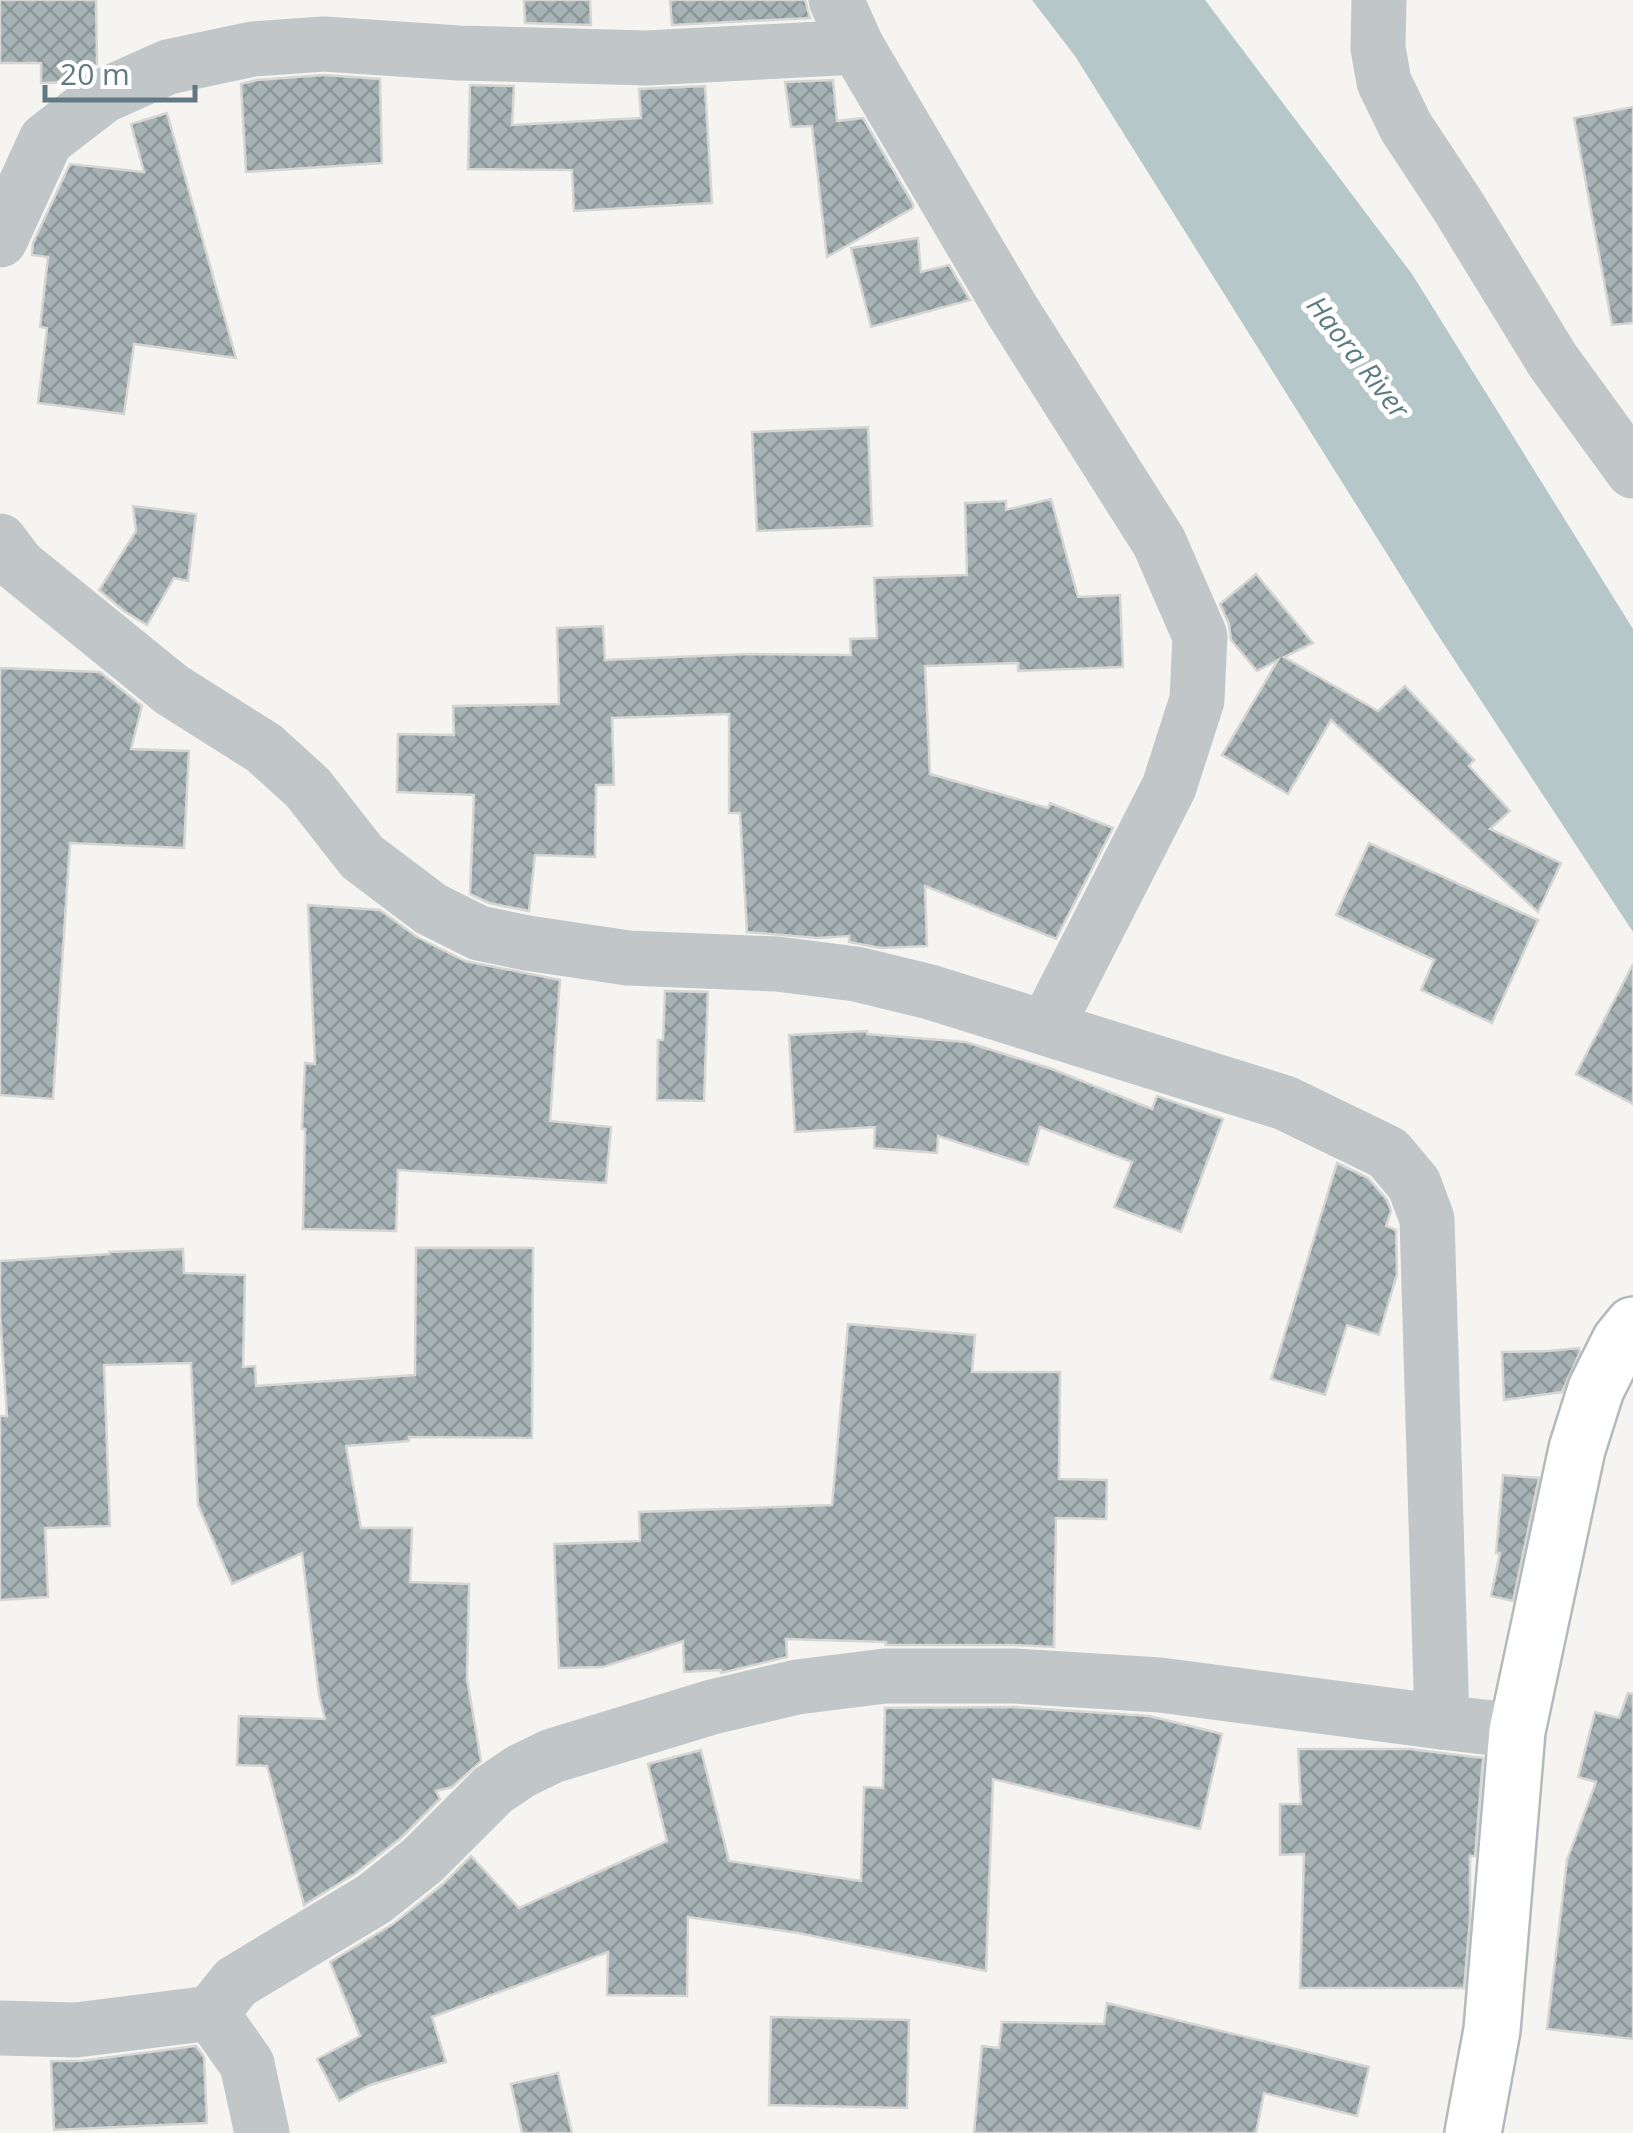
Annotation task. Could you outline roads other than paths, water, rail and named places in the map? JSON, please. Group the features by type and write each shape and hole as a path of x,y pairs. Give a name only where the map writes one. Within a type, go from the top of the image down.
{"main road":[{"path":"1473,2133 1492,2030 1517,1731 1576,1449 1621,1358"}],"street":[{"path":"1380,0 1378,48 1384,82 1406,127 1552,362 1633,471"},
{"path":"0,240 46,140 103,96 168,67 254,49 324,44 460,53 647,58 847,24 1012,310 1159,542 1200,636 1197,700 1169,787 1046,1028"},
{"path":"0,541 18,566 172,690 264,748 308,788 362,857 431,910 479,932 628,958 777,964 856,974 930,992 1285,1103 1388,1153 1414,1184 1427,1219 1442,1722"},
{"path":"0,2028 76,2030 212,2014 236,1982 387,1889 423,1860 493,1790 521,1771 552,1756 712,1707 797,1686 885,1676 1014,1676 1160,1685 1517,1731"},
{"path":"212,2014 247,2064 262,2133"}],"water":[{"name":"Haora River","path":"1032,0 1205,0 1412,274 1633,629 1633,932 1436,632 1075,56"}]}
